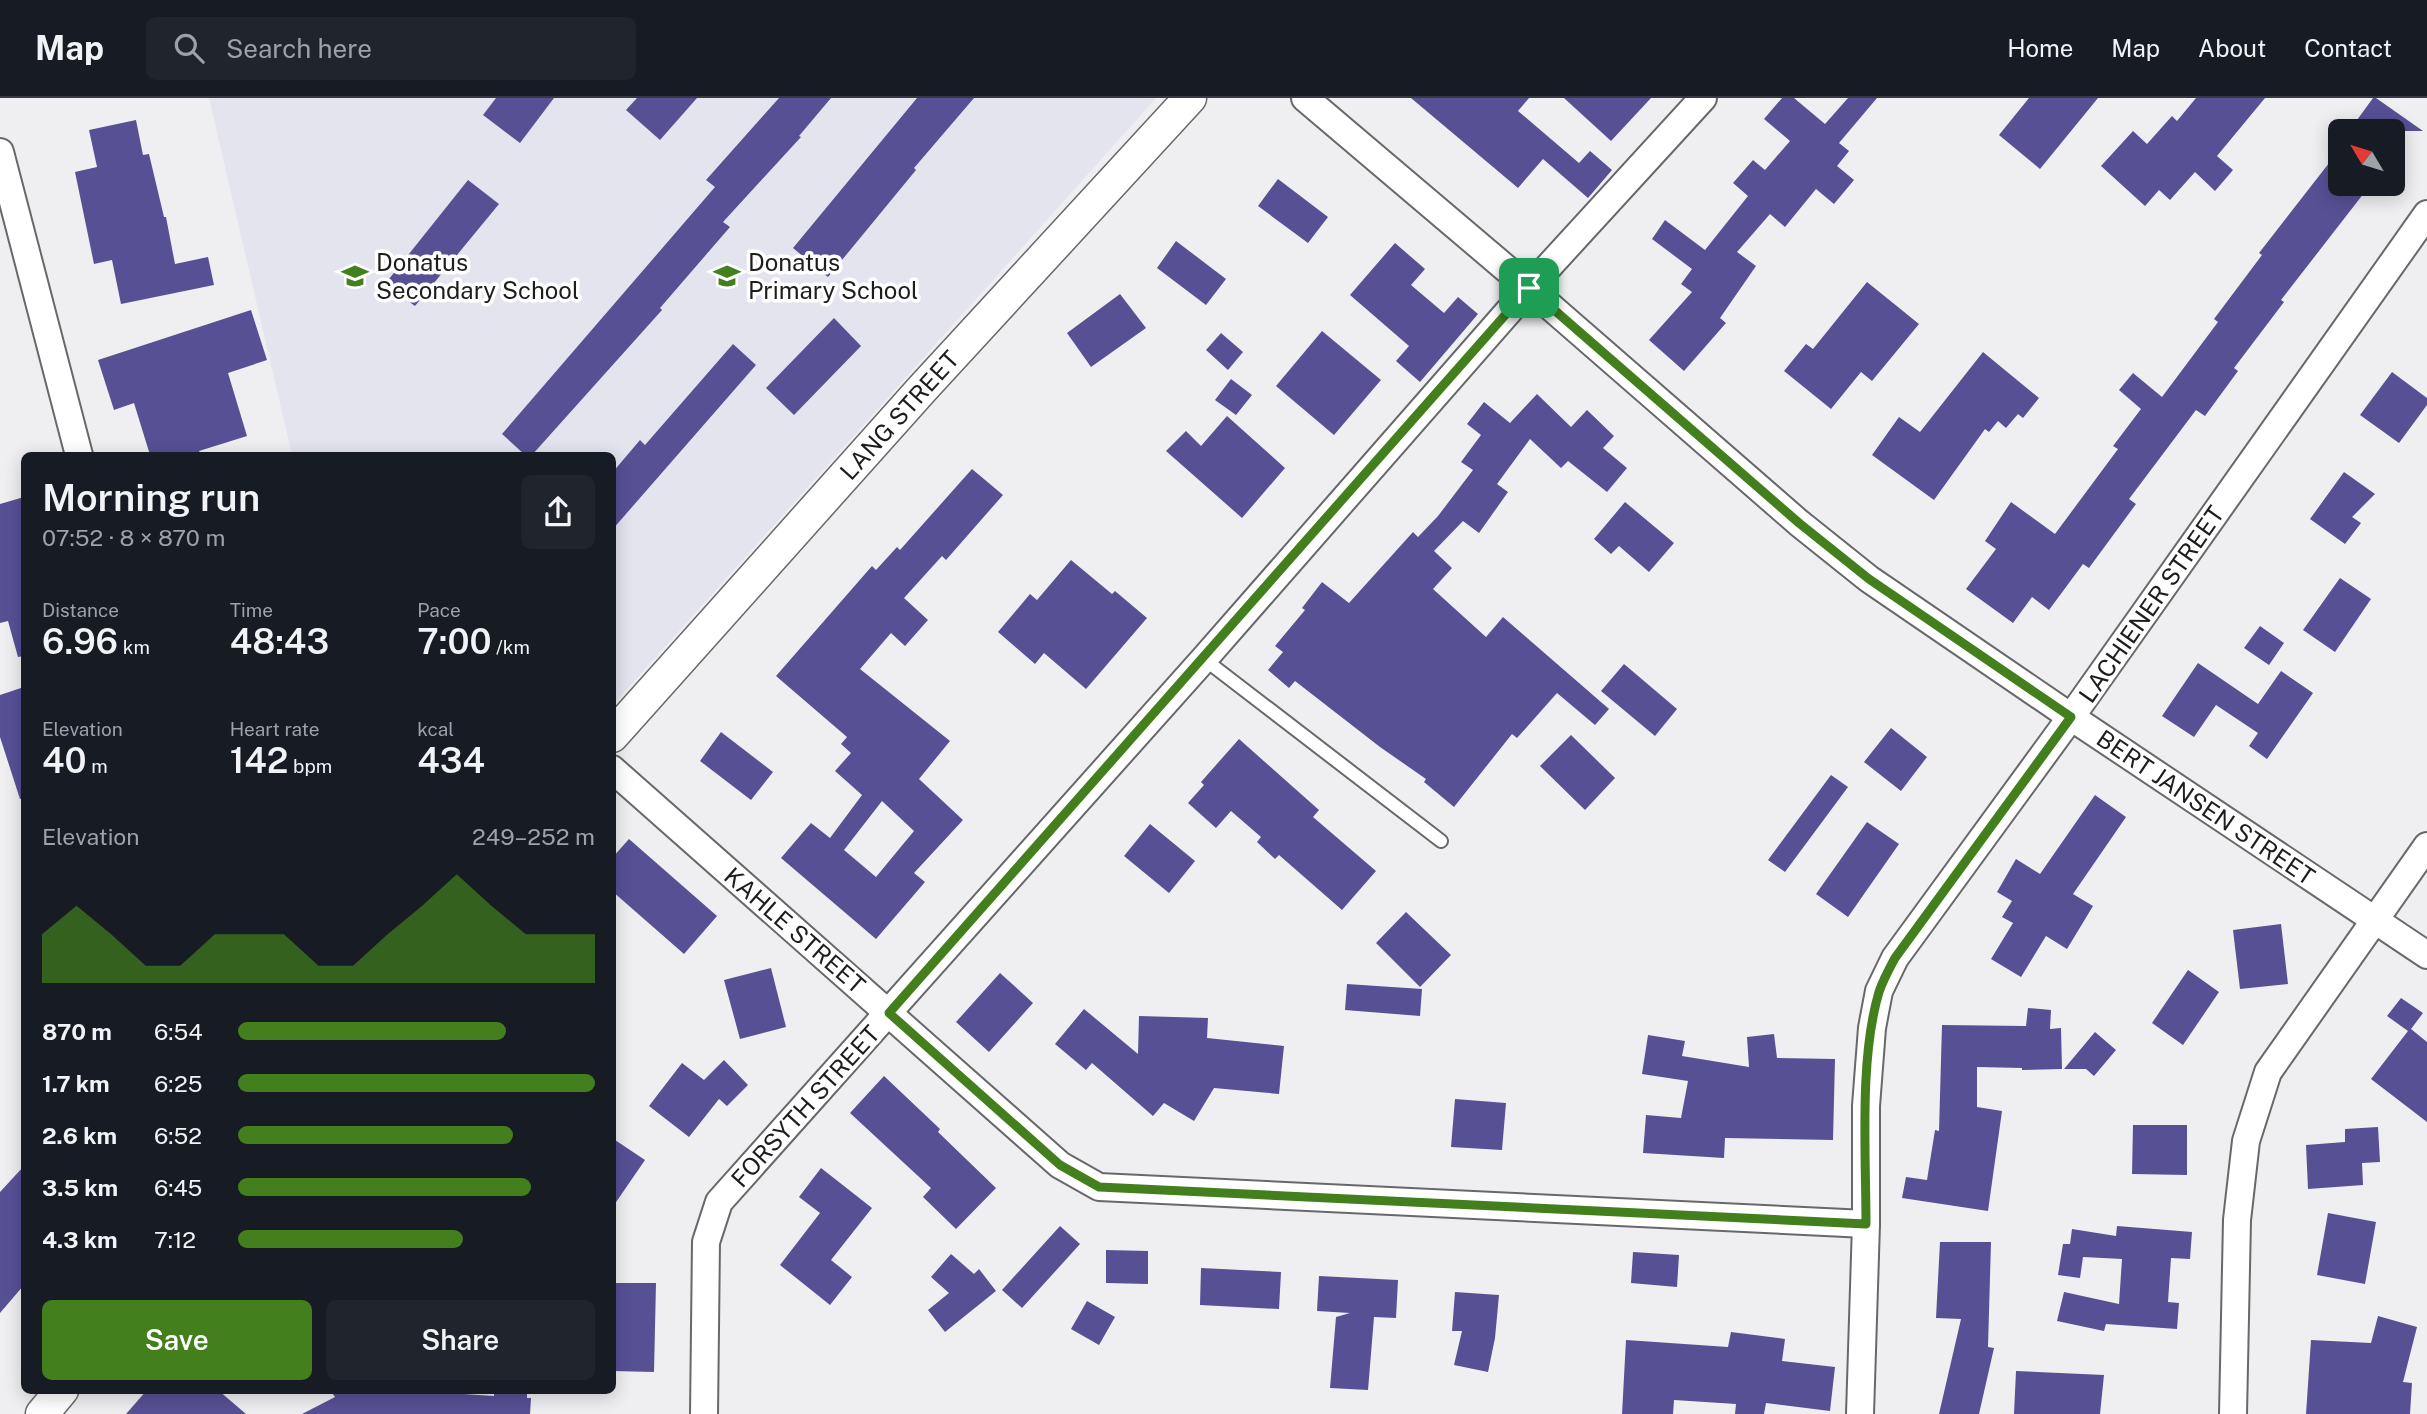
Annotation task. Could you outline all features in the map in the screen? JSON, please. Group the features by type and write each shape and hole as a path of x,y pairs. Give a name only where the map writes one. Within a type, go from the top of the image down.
{"street":[{"name":"LANG STREET","path":"616,732 923,388 1190,98"},
{"name":"BERT JANSEN STREET","path":"1305,98 1799,523 1869,579 2427,955"},
{"name":"FORSYTH STREET","path":"704,1414 706,1242 719,1202 1204,659 1529,288 1703,98"},
{"path":"0,152 78,452"},
{"name":"LACHIENER STREET","path":"1860,1414 1866,1224 1866,1106 1872,1028 1879,991 1895,958 2071,717 2427,214"},
{"name":"KAHLE STREET","path":"616,773 1060,1165 1099,1187 1866,1224"},
{"path":"2233,1414 2237,1220 2246,1141 2269,1072 2427,846"},
{"path":"42,1414 59,1394"}],"lane":[{"path":"1204,659 1441,841"}],"shaded area":[{"name":"Donatus Primary School","path":"209,98 1156,98 616,702 616,452 291,452"}],"building":[{"path":"496,98 554,98 520,143 483,115"},
{"path":"637,98 697,98 660,140 626,110"},
{"path":"779,98 831,98 799,136 801,137 723,222 730,227 660,308 662,310 535,452 522,452 502,434 715,187 706,180"},
{"path":"917,98 974,98 914,168 916,170 828,277 793,248"},
{"path":"1411,98 1529,98 1518,111 1579,163 1590,151 1612,170 1588,198 1543,159 1518,188"},
{"path":"1564,98 1651,98 1611,141"},
{"path":"1782,98 1794,98 1825,124 1848,98 1877,98 1839,143 1849,151 1837,166 1854,180 1834,204 1816,189 1785,227 1770,214 1737,252 1756,266 1720,318 1726,323 1684,371 1649,340 1692,292 1681,284 1692,269 1652,239 1665,220 1705,250 1748,196 1733,183 1753,160 1765,170 1790,141 1764,119"},
{"path":"2029,98 2098,98 2040,169 1999,135"},
{"path":"2196,98 2265,98 2217,156 2233,170 2215,191 2195,172 2170,200 2159,190 2145,206 2101,166 2133,131 2147,144 2172,116 2177,121"},
{"path":"2373,98 2376,98 2423,131 2405,131 2405,119 2358,119"},
{"path":"136,120 143,155 149,154 175,264 208,257 214,285 121,304 112,260 94,264 75,172 97,167 89,130"},
{"path":"2328,164 2328,196 2362,196 2281,300 2284,302 2234,368 2238,371 2205,416 2196,410 2129,499 2136,504 2089,568 2083,564 2049,610 2032,597 2013,623 1966,589 1996,549 1985,541 2011,502 2055,534 2118,449 2113,446 2141,409 2119,390 2133,373 2162,397 2218,322 2214,319 2262,255 2259,253"},
{"path":"1278,179 1328,217 1308,243 1258,206"},
{"path":"468,180 499,204 415,306 385,284"},
{"path":"1176,241 1226,279 1206,305 1157,268"},
{"path":"1395,243 1425,269 1411,285 1444,313 1458,297 1478,314 1420,382 1396,361 1409,346 1350,295"},
{"path":"1867,282 1919,324 1872,381 1861,372 1831,409 1784,371 1806,344 1813,349"},
{"path":"1120,294 1146,328 1091,367 1067,333"},
{"path":"251,310 267,360 228,373 247,436 200,452 149,452 134,403 114,410 98,360"},
{"path":"834,318 861,346 794,415 766,388"},
{"path":"1322,331 1381,380 1334,435 1276,386"},
{"path":"1221,333 1243,352 1228,370 1206,350"},
{"path":"733,344 756,365 616,525 616,468 640,440 645,445"},
{"path":"1983,352 2039,398 2023,418 2018,414 2006,428 1998,421 1989,432 1985,429 1934,500 1872,455 1899,417 1920,432"},
{"path":"2392,372 2427,398 2427,405 2399,443 2360,415"},
{"path":"1231,379 1252,395 1236,415 1215,400"},
{"path":"1537,394 1571,427 1587,410 1614,436 1603,448 1627,468 1607,492 1568,461 1561,468 1530,439 1497,484 1508,492 1479,533 1463,521 1434,551 1452,568 1433,589 1486,637 1503,617 1609,709 1595,725 1557,693 1517,738 1512,734 1454,807 1424,782 1426,779 1295,681 1289,688 1268,670 1283,652 1275,646 1305,610 1302,608 1322,582 1349,603 1413,532 1418,537 1438,516 1473,470 1461,462 1481,435 1467,424 1484,402 1510,423"},
{"path":"1227,416 1285,468 1242,518 1166,451 1186,431 1201,446"},
{"path":"972,469 1003,495 946,560 942,556 904,598 928,620 905,646 891,633 860,669 950,741 919,779 963,820 914,873 925,882 876,939 781,858 811,823 830,838 862,795 835,771 851,753 841,744 847,737 776,676 872,566 876,570 897,547 900,550","holes":["882,801 914,831 876,877 844,850"]},
{"path":"2344,472 2375,494 2352,517 2361,523 2345,544 2310,519"},
{"path":"21,498 21,656 18,657 8,621 0,623 0,504"},
{"path":"1625,502 1674,543 1649,572 1619,546 1611,554 1594,539"},
{"path":"1071,560 1112,594 1115,591 1147,618 1086,689 1044,653 1035,664 998,632 1030,594 1037,600"},
{"path":"2340,578 2371,599 2335,652 2303,630"},
{"path":"2260,626 2284,643 2269,665 2244,648"},
{"path":"2198,663 2258,704 2281,671 2313,693 2267,759 2249,746 2258,733 2216,705 2194,737 2162,716"},
{"path":"1624,664 1677,709 1655,736 1601,691"},
{"path":"21,688 21,799 0,737 0,695"},
{"path":"1891,728 1927,757 1901,791 1864,762"},
{"path":"721,732 773,772 751,800 700,761"},
{"path":"1571,735 1615,778 1585,810 1540,766"},
{"path":"1239,739 1319,810 1313,817 1376,871 1342,910 1279,855 1275,859 1257,842 1261,837 1231,811 1216,828 1188,803 1204,785 1201,782"},
{"path":"1831,775 1848,787 1785,872 1768,860"},
{"path":"2095,795 2126,817 2073,894 2093,906 2067,949 2046,936 2021,977 1991,959 2013,923 2002,917 2012,901 1997,892 2016,859 2040,874"},
{"path":"1867,822 1899,844 1848,917 1816,894"},
{"path":"1150,824 1195,861 1169,893 1124,856"},
{"path":"629,839 717,916 684,954 616,894 616,854"},
{"path":"1406,912 1451,955 1420,987 1376,943"},
{"path":"2281,924 2288,984 2240,989 2233,930"},
{"path":"771,968 786,1027 740,1039 724,980"},
{"path":"2188,970 2219,992 2183,1045 2152,1023"},
{"path":"1000,973 1033,1003 989,1052 956,1022"},
{"path":"1347,984 1422,989 1420,1016 1345,1010"},
{"path":"2401,998 2423,1013 2411,1029 2427,1042 2427,1122 2371,1079 2408,1031 2387,1016"},
{"path":"2028,1008 2051,1010 2050,1029 2061,1028 2062,1069 1977,1067 1977,1107 2002,1111 1988,1211 1902,1198 1906,1177 1927,1180 1935,1130 1939,1131 1942,1025 2026,1026"},
{"path":"1084,1009 1138,1054 1139,1016 1208,1018 1207,1038 1284,1046 1279,1094 1214,1088 1194,1121 1164,1103 1153,1116 1092,1063 1086,1070 1055,1044"},
{"path":"2095,1032 2116,1050 2094,1076 2086,1069 2064,1069"},
{"path":"1774,1034 1777,1058 1835,1059 1833,1140 1725,1138 1724,1158 1643,1153 1646,1115 1681,1118 1688,1081 1642,1074 1648,1035 1685,1041 1682,1056 1749,1067 1747,1037"},
{"path":"724,1060 748,1085 727,1106 719,1099 689,1137 649,1106 682,1063 704,1080"},
{"path":"884,1076 940,1129 938,1132 996,1188 956,1229 923,1197 931,1188 850,1113"},
{"path":"1455,1099 1506,1103 1502,1150 1451,1147"},
{"path":"2133,1125 2187,1125 2187,1175 2132,1174"},
{"path":"2378,1127 2380,1162 2362,1163 2363,1185 2308,1189 2306,1145 2345,1142 2345,1129"},
{"path":"616,1141 645,1160 616,1202"},
{"path":"821,1168 872,1208 831,1260 852,1277 830,1305 780,1265 820,1213 799,1197"},
{"path":"21,1169 21,1288 0,1313 0,1192"},
{"path":"2328,1213 2376,1222 2365,1284 2317,1275"},
{"path":"1060,1226 1080,1244 1022,1308 1002,1290"},
{"path":"2117,1226 2192,1232 2190,1259 2171,1258 2168,1302 2179,1303 2177,1329 2106,1324 2104,1331 2057,1321 2064,1292 2119,1304 2122,1259 2083,1257 2080,1278 2058,1275 2063,1244 2070,1244 2072,1229 2116,1236"},
{"path":"1940,1242 1991,1242 1988,1347 1994,1348 1979,1414 1939,1414 1961,1319 1936,1318"},
{"path":"1106,1250 1148,1251 1148,1284 1106,1283"},
{"path":"1633,1252 1679,1255 1677,1287 1631,1283"},
{"path":"951,1254 974,1274 979,1269 996,1291 945,1332 928,1310 949,1293 931,1277"},
{"path":"1201,1268 1281,1272 1279,1309 1200,1305"},
{"path":"1319,1276 1398,1280 1396,1318 1374,1317 1368,1390 1330,1388 1336,1317 1350,1313 1317,1311"},
{"path":"616,1283 656,1283 654,1372 616,1371"},
{"path":"1455,1292 1499,1295 1495,1338 1488,1372 1454,1365 1462,1331 1452,1331"},
{"path":"1087,1301 1115,1317 1099,1345 1071,1329"},
{"path":"2378,1316 2417,1327 2403,1382 2412,1383 2410,1414 2306,1414 2311,1340 2371,1343"},
{"path":"1731,1332 1785,1339 1782,1361 1835,1367 1830,1411 1766,1403 1764,1414 1735,1414 1736,1404 1674,1400 1673,1414 1622,1414 1626,1340 1728,1347"},
{"path":"2016,1371 2104,1375 2100,1414 2014,1414"},
{"path":"144,1394 223,1394 246,1414 126,1414"},
{"path":"333,1394 527,1394 527,1398 531,1398 530,1414 302,1414 335,1397"}],"place":[{"name":"Donatus Secondary School","path":"355,276"},
{"name":"Donatus Primary School","path":"727,276"}],"route":[{"path":"1529,288 1799,523 1869,579 2071,717 1895,958 1879,991 1872,1028 1866,1106 1866,1224 1099,1187 1060,1165 889,1013 1529,288"}]}
